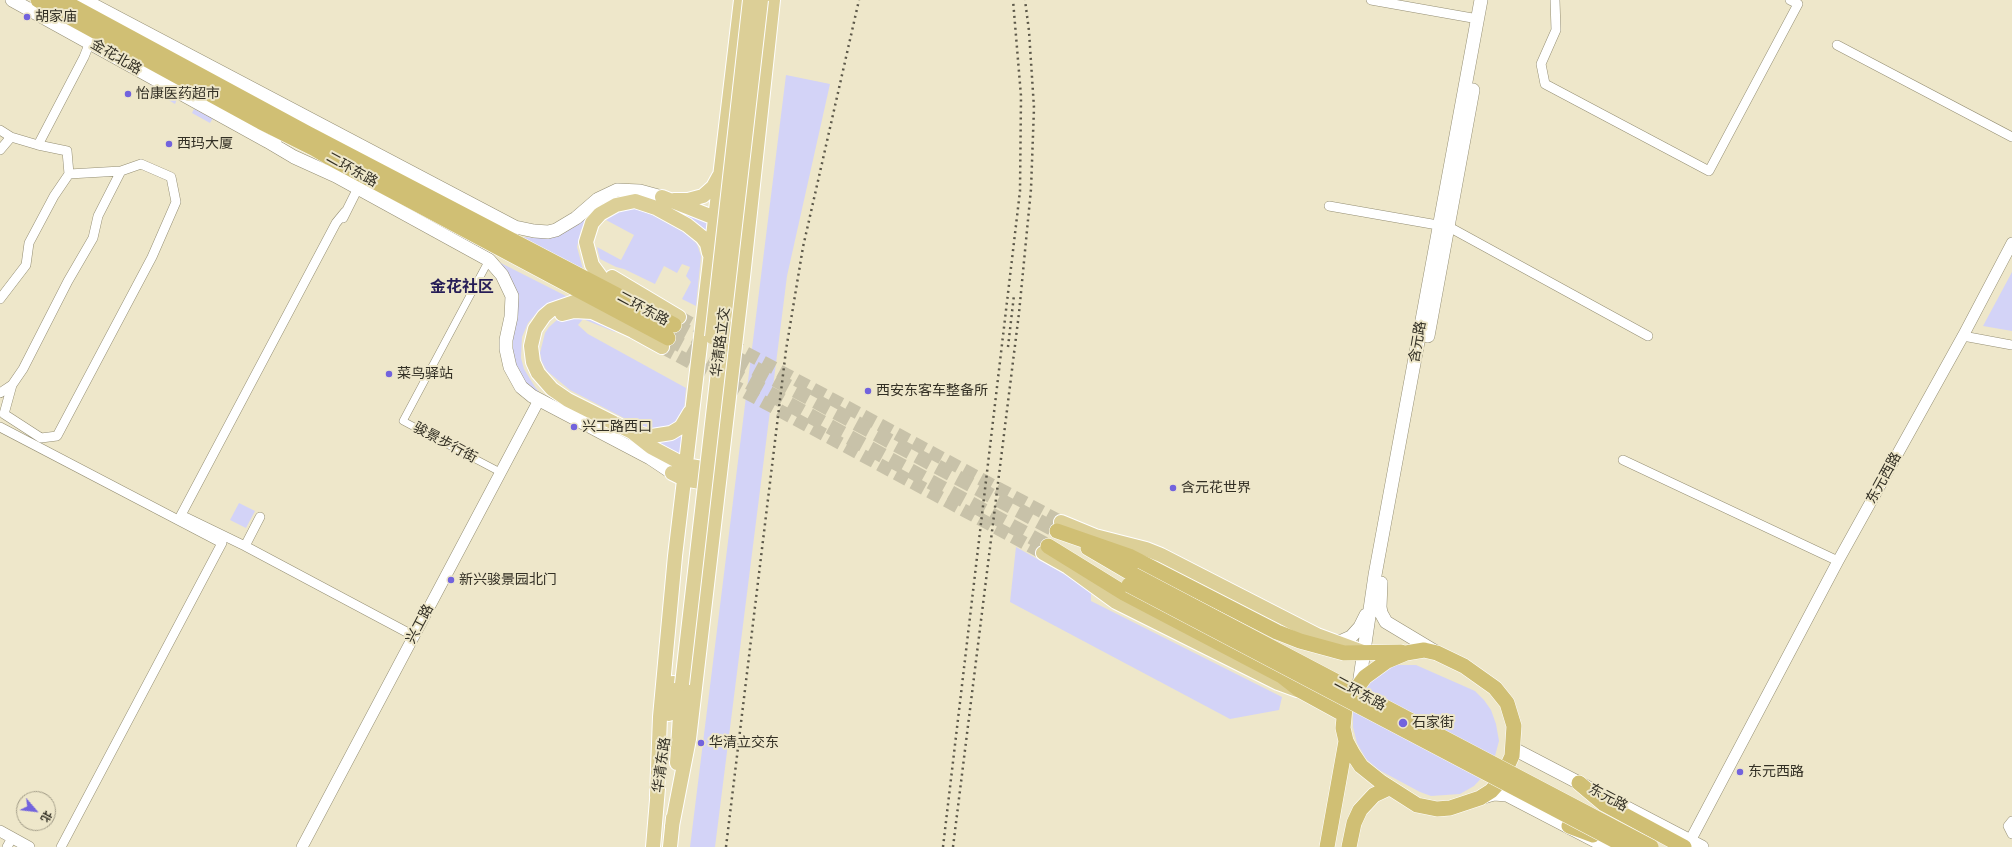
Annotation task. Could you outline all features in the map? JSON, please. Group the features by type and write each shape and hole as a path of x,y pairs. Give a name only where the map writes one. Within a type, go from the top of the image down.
{"highway":[{"name":"二环东路","path":"38,0 109,32 333,152 611,308 671,332"},
{"name":"二环东路","path":"61,0 109,32 139,56 261,122 315,149 333,152 647,311 671,332"},
{"path":"1059,526 1129,556 1277,632 1300,641 1344,653 1424,650 1437,653 1479,675 1500,693 1507,703 1513,720 1514,749 1505,775 1491,791 1480,798 1465,804 1437,809 1417,804 1389,788 1362,766 1346,741 1343,728 1343,714 1358,685 1378,666 1398,656 1416,651"},
{"path":"1059,526 1131,580"},
{"path":"1045,549 1131,580"},
{"path":"1068,557 1124,593 1282,676 1301,691 1343,714"},
{"name":"二环东路","path":"1131,580 1627,847"},
{"name":"二环东路","path":"1131,580 1651,847"},
{"path":"1327,847 1346,741"},
{"path":"1579,783 1604,804 1682,843"},
{"path":"1349,847 1354,823 1360,810 1374,795 1389,788"},
{"path":"1570,826 1591,834 1616,847"}],"main road":[{"name":"金花北路","path":"12,0 267,141 312,155 333,152"},
{"path":"84,0 501,220 528,231 548,232 560,228 576,218 598,199 617,190 640,191 676,200 688,200 703,196 715,184 722,166"},
{"path":"686,465 702,318 722,166 741,0"},
{"name":"华清路立交","path":"678,683 750,0"},
{"name":"华清路立交","path":"678,683 761,0"},
{"path":"672,826 689,739 773,0"},
{"name":"含元路","path":"1437,653 1390,626 1383,618 1380,607 1381,586 1444,226 1481,0"},
{"name":"含元路","path":"1358,685 1364,653 1370,604 1489,0"},
{"path":"139,56 175,90"},
{"path":"270,99 333,152"},
{"path":"267,141 294,157 327,171 489,260 502,275 512,296 512,317 506,344 510,367 521,387 538,400 650,458 674,470 718,486"},
{"path":"662,197 715,218 748,222"},
{"path":"647,311 603,280 592,265 588,256 586,242 590,227 600,214 616,205 626,202 641,202 687,225 706,242 710,262"},
{"path":"616,205 606,214 596,232 595,246 599,262 671,332"},
{"path":"611,308 582,301 555,308 547,312 541,319 535,329 531,346 535,367 549,386 575,405 632,432 674,470 681,504 660,717 657,796"},
{"path":"609,420 584,401 552,381 544,372 538,355 541,337 547,325 565,313 586,311 611,320 671,332"},
{"path":"702,318 706,328 728,332 734,329 737,324"},
{"path":"695,382 697,377 701,374 722,377 729,388"},
{"path":"632,432 656,436 677,431 688,415 694,396"},
{"path":"674,470 686,465 720,471"},
{"path":"1059,526 1156,553 1317,635 1364,653"},
{"path":"1045,549 1116,602 1278,683 1301,691"},
{"path":"1300,641 1337,642 1345,640 1355,634 1370,604"},
{"name":"华清东路","path":"653,847 657,796 678,683"},
{"name":"华清东路","path":"670,847 678,683"},
{"name":"东元路","path":"1514,749 1579,783"},
{"path":"1480,798 1494,794 1508,795 1570,826 1607,847"},
{"path":"1682,843 1702,847"}],"street":[{"path":"1371,0 1478,19"},
{"path":"1555,0 1556,30 1541,64 1545,84 1709,171 1798,4 1790,0"},
{"path":"38,145 84,57 90,42"},
{"path":"1837,45 2012,137"},
{"path":"0,130 11,137 38,145 67,151 69,174 54,196 30,242 26,265 0,299"},
{"path":"0,150 11,137"},
{"path":"69,174 121,171 141,164 171,177 176,202 152,257 57,436 40,438 2,413 12,386 94,238 98,216 121,171"},
{"path":"327,252 340,227 345,212 358,188"},
{"path":"1329,206 1444,226 1648,336"},
{"path":"345,212 336,223 181,515 245,546 414,636"},
{"name":"东元西路","path":"1682,843 1963,336 2012,244"},
{"name":"骏景步行街","path":"489,260 403,421 500,472"},
{"path":"1963,336 2012,345"},
{"path":"0,393 12,386"},
{"name":"兴工路","path":"302,847 538,400"},
{"path":"0,427 222,544 61,847"},
{"path":"1623,460 1838,561"},
{"path":"245,546 260,518"},
{"path":"2012,821 2008,826 2012,834"},
{"path":"0,832 9,842 29,847"}],"shaded area":[{"path":"786,75 830,84 787,276 715,847 690,847"},
{"path":"149,84 177,99 175,104 162,96"},
{"path":"194,109 213,118 210,123 192,113"},
{"path":"611,199 594,213 581,230 577,247 583,269 522,237 539,238 556,235 592,210"},
{"path":"654,202 707,221 706,234"},
{"path":"630,208 647,212 685,233 697,244 701,256 696,306 682,299 691,282 686,276 690,267 682,264 677,273 664,266 655,284 600,259 597,247 621,260 634,235 606,220 617,212"},
{"path":"487,256 568,297 550,303 540,309 528,323 522,337 521,358 524,369 535,387 542,395 533,393 517,372 511,353 515,312"},
{"path":"2012,272 2012,331 1983,326"},
{"path":"585,316 617,328 615,332 583,319 578,325 588,334 686,388 684,411 680,419 669,428 647,430 570,390 547,371 542,362 540,353 545,333 549,327 557,320 565,317"},
{"path":"683,433 679,457 651,443"},
{"path":"239,503 255,511 246,528 230,520"},
{"path":"1016,547 1091,589 1091,601 1282,697 1279,710 1230,719 1010,602"},
{"path":"1396,665 1416,665 1475,691 1491,710 1496,724 1499,741 1492,767 1474,786 1460,794 1431,796 1420,792 1379,770 1366,759 1357,743 1353,727 1353,710 1369,681 1382,671"}],"tunnel":[{"path":"679,317 1061,522"},
{"path":"674,325 1057,531"},
{"path":"668,338 1048,546"},
{"path":"662,347 1043,553"}],"railway":[{"path":"726,847 786,350 803,247 859,0"},
{"path":"943,847 1020,191 1021,96 1013,0"},
{"path":"953,847 1019,313 1031,189 1034,108 1029,31 1025,0"},
{"path":"1008,347 1014,295"}],"place":[{"name":"胡家庙","path":"27,17"},
{"name":"怡康医药超市","path":"128,94"},
{"name":"西玛大厦","path":"169,144"},
{"name":"菜鸟驿站","path":"389,374"},
{"name":"西安东客车整备所","path":"868,391"},
{"name":"兴工路西口","path":"574,427"},
{"name":"含元花世界","path":"1173,488"},
{"name":"新兴骏景园北门","path":"451,580"},
{"name":"石家街","path":"1403,723"},
{"name":"华清立交东","path":"701,743"},
{"name":"东元西路","path":"1740,772"}],"district":[{"name":"金花社区","path":"462,288"}]}
